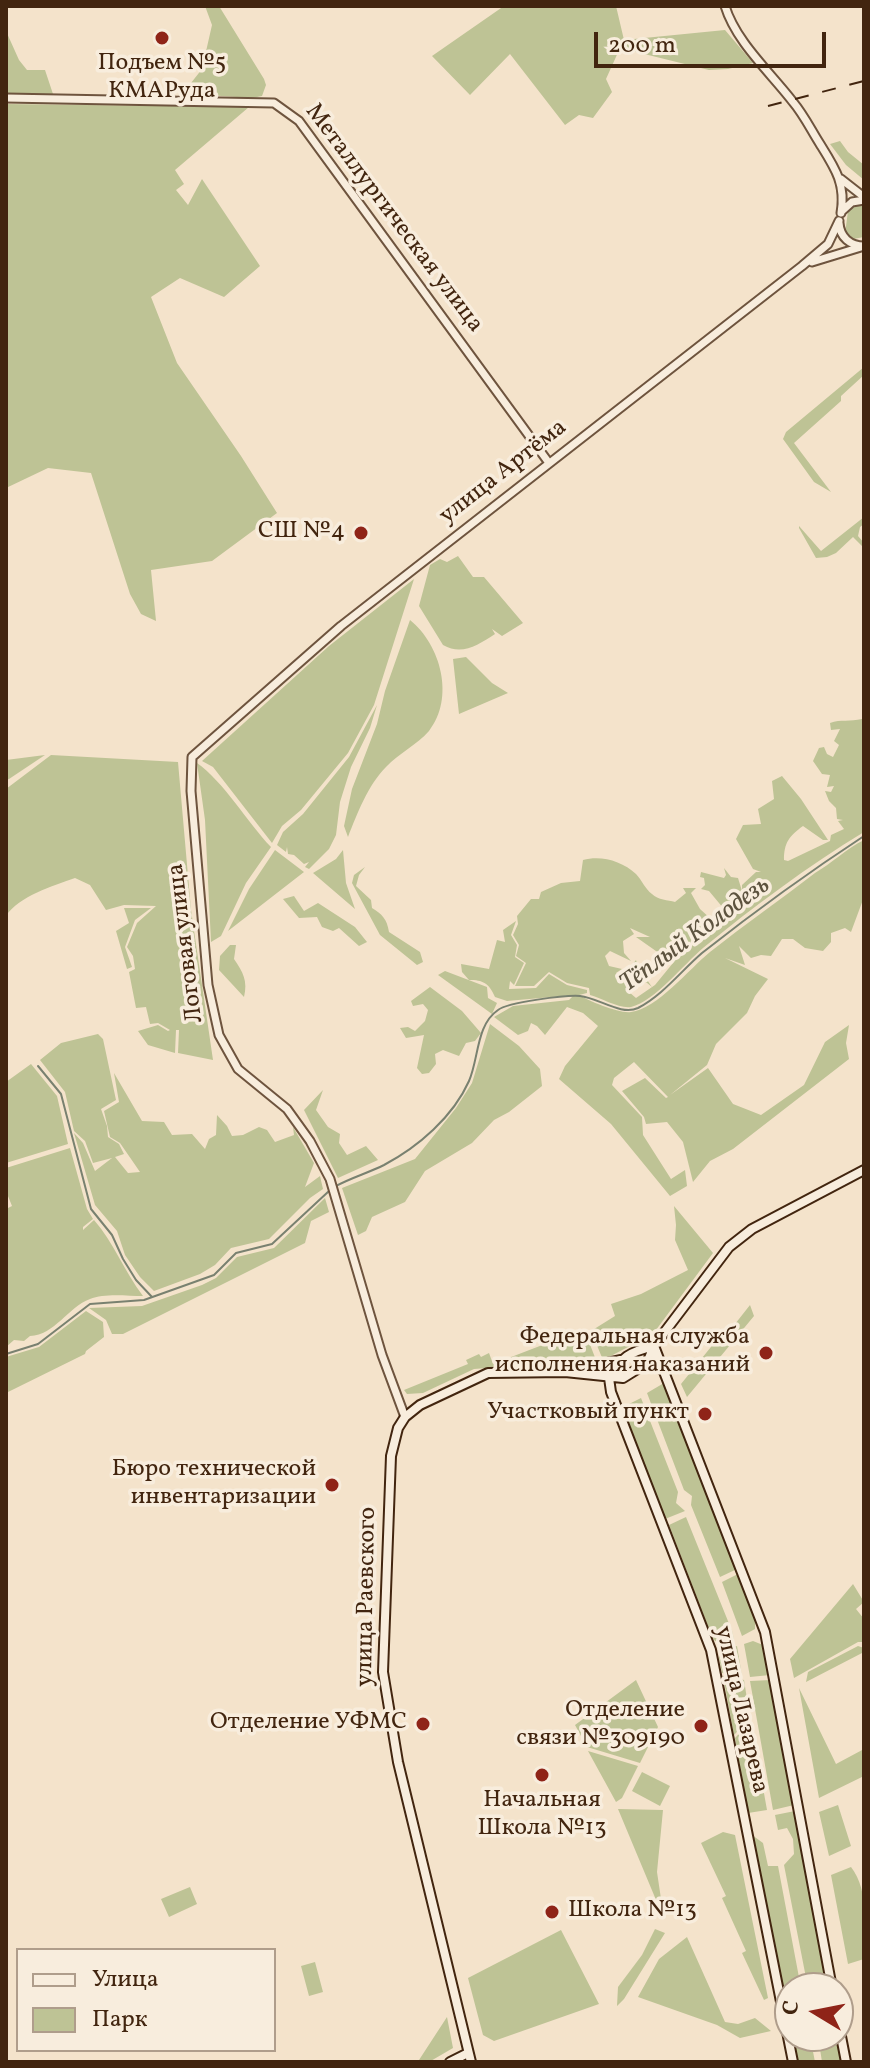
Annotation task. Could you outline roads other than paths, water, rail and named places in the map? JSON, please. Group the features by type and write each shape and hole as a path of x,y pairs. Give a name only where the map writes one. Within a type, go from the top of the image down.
{"main road":[{"path":"405,1417 420,1405 488,1373 565,1372 623,1378 647,1363 654,1346 729,1247 752,1229 864,1170"},
{"path":"565,1372 620,1360 654,1346"},
{"name":"улица Лазарева","path":"654,1346 765,1632 829,1972"},
{"path":"609,1378 620,1360"},
{"name":"улица Лазарева","path":"609,1378 611,1392 711,1650 793,2062"},
{"name":"улица Раевского","path":"405,1417 398,1428 391,1456 383,1672 398,1762 470,2057 450,2062"}],"street":[{"path":"725,6 731,25 797,106 841,179 864,199"},
{"name":"Металлургическая улица","path":"6,98 274,103 285,109 299,121 549,463"},
{"path":"841,179 844,197 840,217 842,235 853,245 862,246"},
{"name":"улица Артёма","path":"192,757 341,626 802,266 828,244 840,217 852,202 864,199"},
{"path":"802,266 862,246"},
{"name":"Логовая улица","path":"192,757 191,791 208,985 219,1035 238,1069 287,1109 310,1141 330,1179 382,1355 405,1417"}],"waterway":[{"name":"Тёплый Колодезь","path":"334,1187 397,1158 444,1119 469,1081 482,1033 498,1010 525,1002 573,996 587,997 624,1010 638,1008 742,922 864,836"},
{"path":"38,1066 61,1094 91,1209 112,1235 136,1280 152,1297"},
{"name":"Тёплый Колодезь","path":"6,1354 38,1344 90,1304 144,1300 214,1275 236,1253 272,1244 329,1191"}],"railway":[{"path":"768,106 864,81"}],"place":[{"name":"Подъем №5 КМАРуда","path":"162,38"},
{"name":"СШ №4","path":"361,533"},
{"name":"Федеральная служба исполнения наказаний","path":"766,1353"},
{"name":"Участковый пункт","path":"705,1414"},
{"name":"Бюро технической инвентаризации","path":"332,1485"},
{"name":"Отделение УФМС","path":"423,1724"},
{"name":"Отделение связи №309190","path":"701,1726"},
{"name":"Начальная Школа №13","path":"542,1775"},
{"name":"Школа №13","path":"552,1912"}]}
